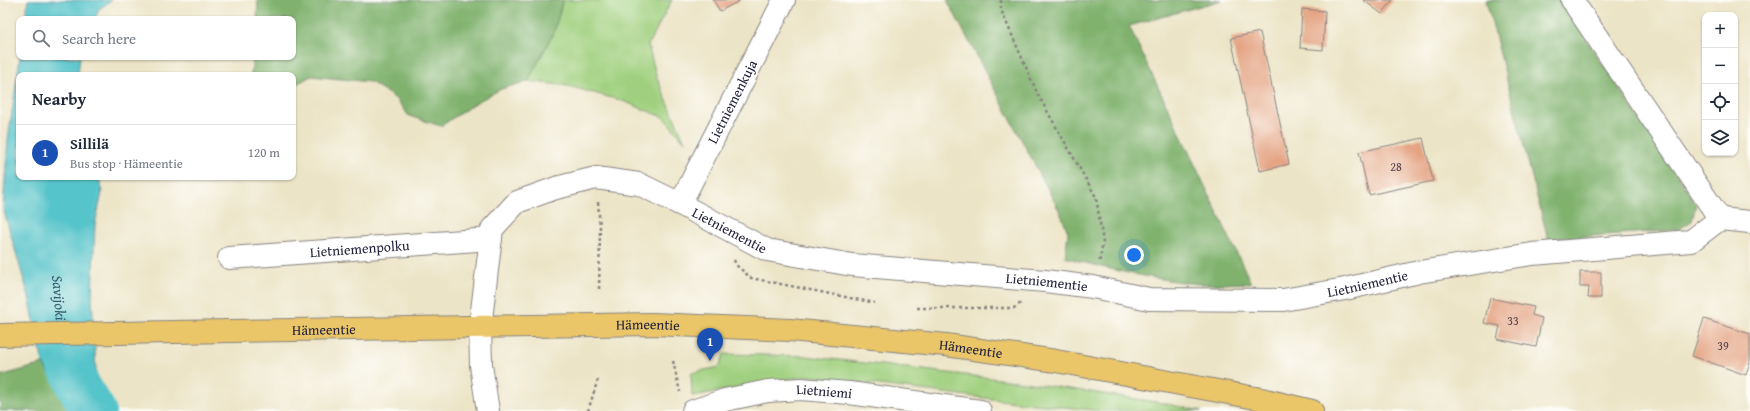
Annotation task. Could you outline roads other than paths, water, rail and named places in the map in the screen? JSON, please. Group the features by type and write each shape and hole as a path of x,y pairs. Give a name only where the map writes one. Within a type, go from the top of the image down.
{"highway":[{"name":"Hämeentie","path":"0,335 156,331 652,324 790,330 925,343 1056,361 1261,399 1312,411"}],"street":[{"name":"Lietniemenkuja","path":"680,204 784,0"},
{"path":"1572,0 1720,219 1750,222"},
{"name":"Lietniementie","path":"488,411 481,365 480,327 492,229 517,202 556,188 596,178 638,184 680,204 767,250 852,265 1045,281 1093,287 1149,299 1283,300 1345,289 1419,272 1532,254 1691,241 1720,219"},
{"name":"Lietniemenpolku","path":"228,258 491,239"},
{"name":"Lietniemi","path":"687,404 725,400 768,391 801,389 849,393 980,411"}],"water":[{"path":"28,0 112,0 99,9 96,16 25,16"},
{"path":"20,60 80,60 78,72 18,72"},
{"path":"16,84 16,180 100,180 102,193 95,224 92,297 97,389 109,411 74,411 43,364 30,301 3,208 8,139"}],"waterway":[{"name":"Savijoki","path":"53,180 56,252 65,356 79,387 94,411"}],"place":[{"name":"Sillilä","path":"710,361"}]}
